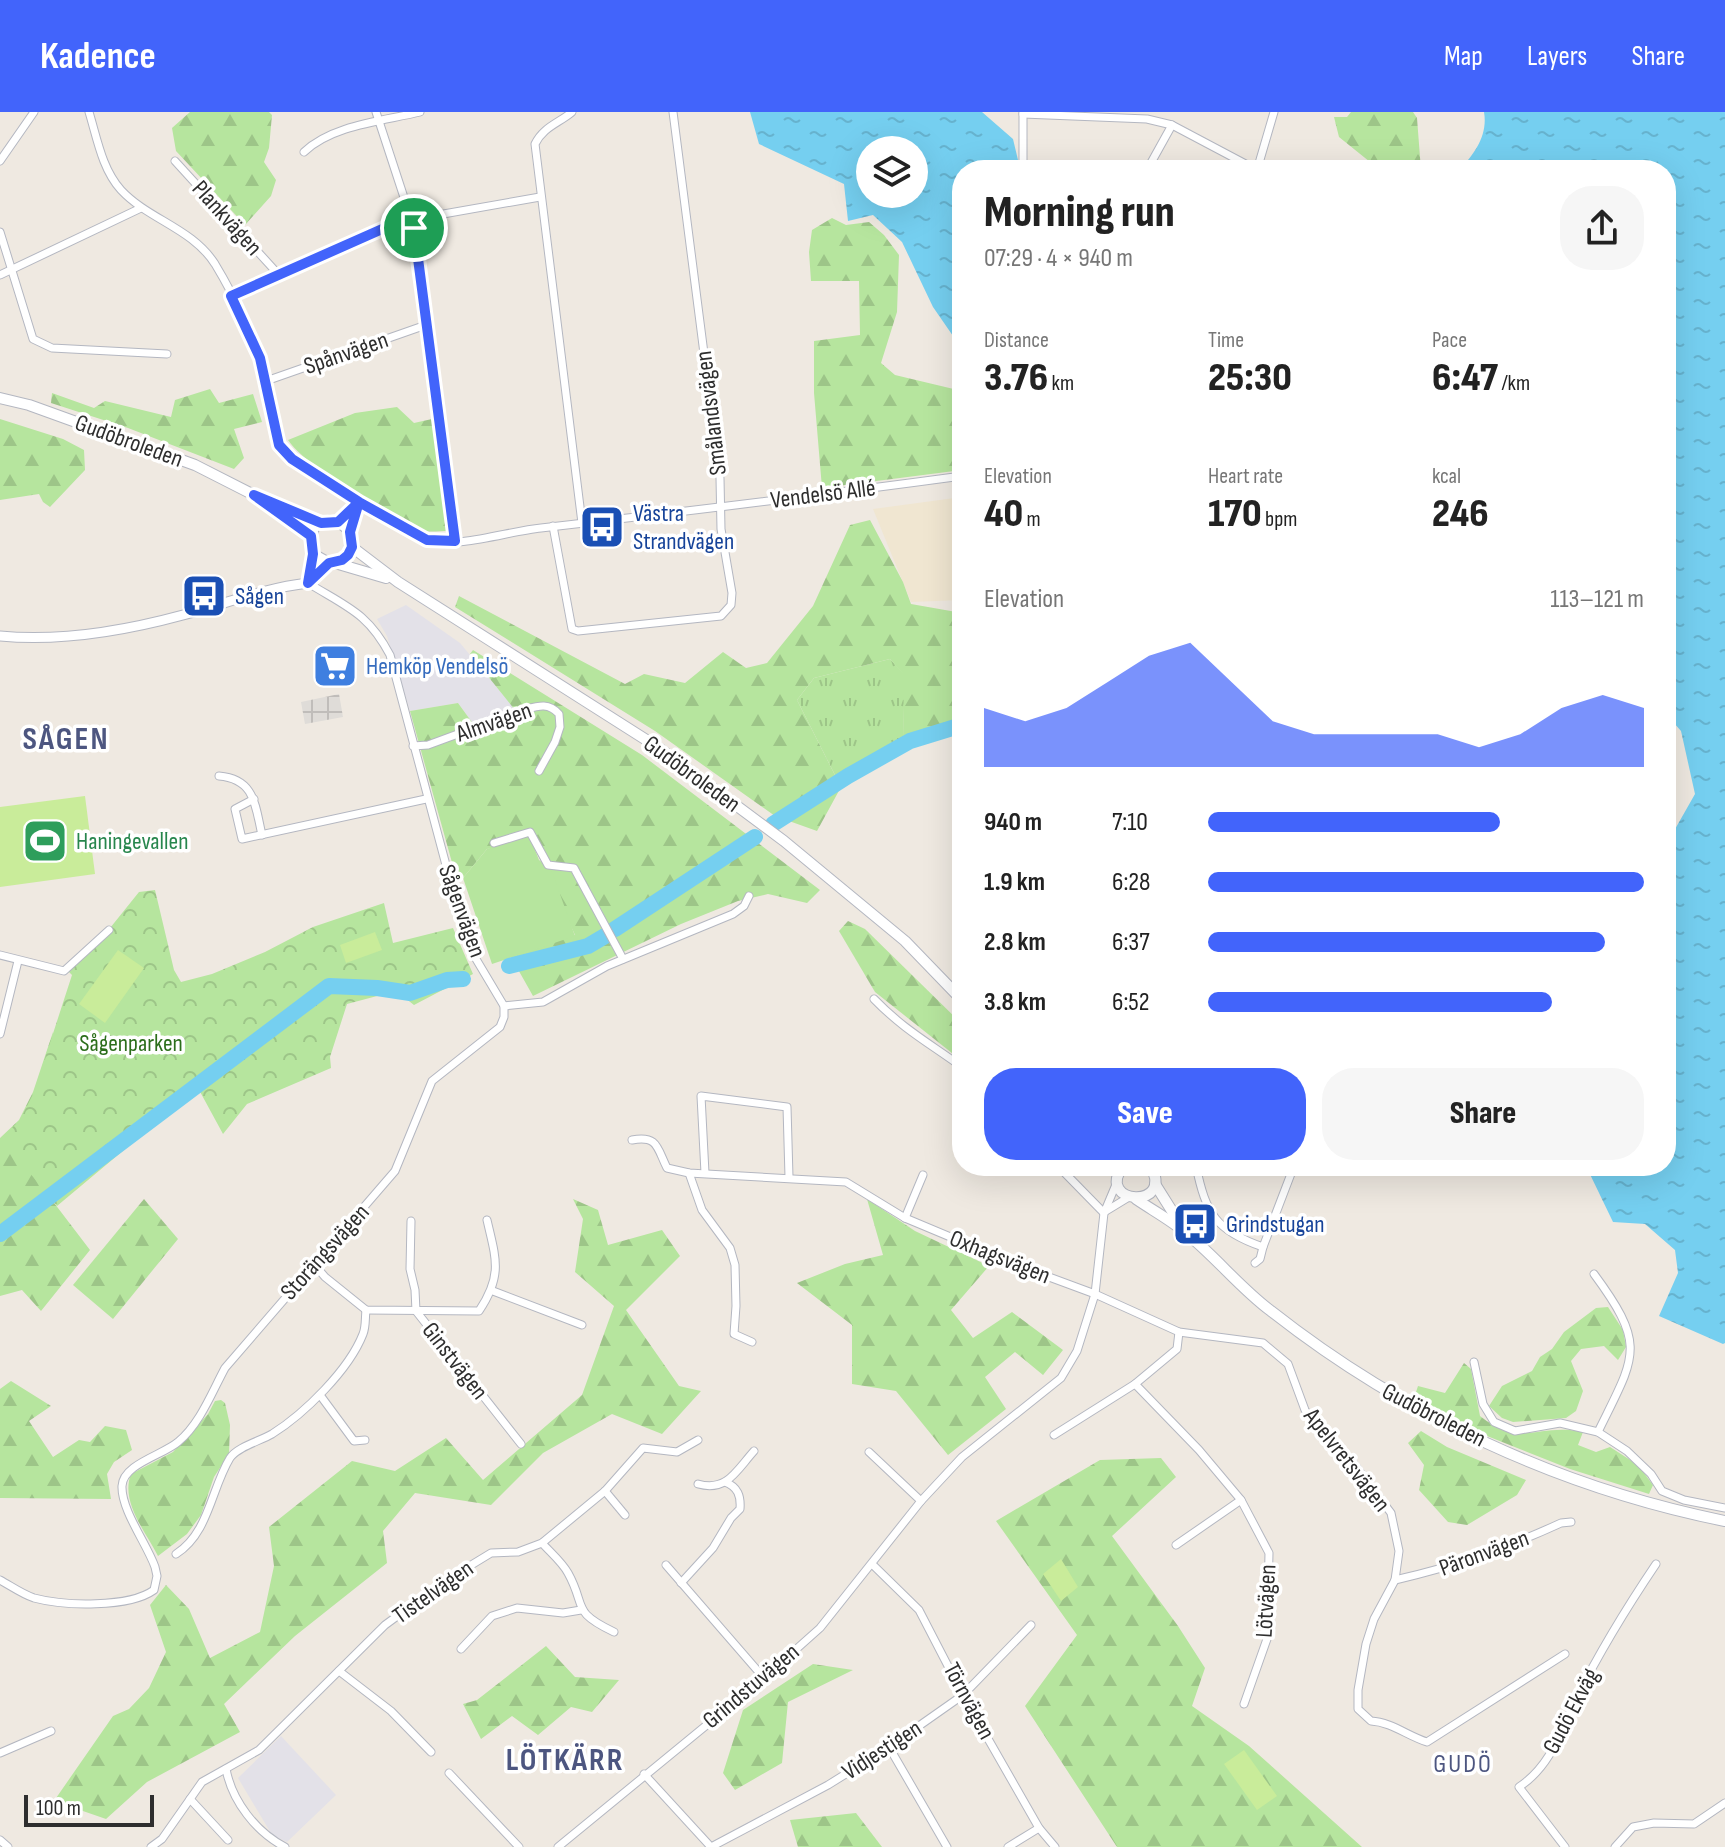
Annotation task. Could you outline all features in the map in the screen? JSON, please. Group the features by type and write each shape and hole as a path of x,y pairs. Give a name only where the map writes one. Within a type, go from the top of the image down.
{"main road":[{"name":"Gudöbroleden","path":"0,398 152,448 321,523"},
{"name":"Gudöbroleden","path":"254,495 311,536"},
{"path":"308,583 313,554 311,536 321,523 338,522 359,502"},
{"path":"308,583 332,563 348,555 352,547 350,532 359,502"},
{"path":"338,522 350,532"},
{"name":"Gudöbroleden","path":"352,547 398,582 659,748 820,871 905,941 952,990"},
{"path":"313,554 332,563"},
{"name":"Gudöbroleden","path":"332,563 398,582"},
{"name":"Gudöbroleden","path":"1119,1176 1119,1188 1185,1232 1268,1309 1377,1387 1446,1425 1532,1461 1619,1493 1725,1521"},
{"name":"Gudöbroleden","path":"1153,1176 1185,1232"},
{"path":"1132,1198 1147,1195 1155,1181"}],"street":[{"path":"0,161 34,112"},
{"name":"Vendelsö Allé","path":"89,112 109,174 120,190 141,208 190,236 204,249 231,296 260,358 279,445 292,459 359,502 427,540 455,541 553,526 952,477"},
{"path":"376,112 412,217 455,541"},
{"path":"304,152 314,142 336,133 420,112"},
{"path":"572,112 539,135 535,144 582,523"},
{"name":"Smålandsvägen","path":"553,526 572,629 578,631 721,616 731,605 732,593 721,529 720,478 673,112"},
{"path":"1260,160 1274,112"},
{"path":"1023,160 1023,113 1149,116 1238,160"},
{"path":"1153,160 1172,125"},
{"name":"Plankvägen","path":"175,161 279,275"},
{"name":"Plankvägen","path":"231,296 412,217 540,197"},
{"path":"0,275 141,208"},
{"path":"0,232 33,339 52,348 167,354"},
{"name":"Spånvägen","path":"266,381 426,325"},
{"path":"0,636 90,635 181,616 288,585 308,583"},
{"name":"Sågenvägen","path":"308,583 360,614 377,630 394,668 426,799 462,925 476,959 504,1006"},
{"name":"Almvägen","path":"413,746 428,745 523,710 550,706 559,714 560,727 539,771"},
{"path":"219,776 235,777 246,785 254,799 262,835"},
{"path":"254,799 235,809 242,839 426,799"},
{"path":"494,843 530,832 548,865 574,868 623,959"},
{"path":"504,1006 543,1002 623,959 733,914 744,906 749,896"},
{"path":"0,955 64,971 109,930"},
{"path":"0,1034 18,961"},
{"path":"874,999 923,1043 952,1061"},
{"name":"Storängsvägen","path":"0,1580 32,1597 64,1603 142,1598 154,1590 155,1567 123,1499 122,1483 129,1470 181,1440 206,1406 225,1368 395,1171 432,1081 500,1027 504,1006"},
{"path":"705,1173 701,1096 787,1107 789,1177"},
{"path":"632,1140 646,1137 654,1142 667,1168 689,1173 702,1210 730,1248 735,1265 734,1334 752,1342"},
{"name":"Oxhagsvägen","path":"689,1173 846,1182 905,1218 1095,1294"},
{"path":"905,1218 923,1175"},
{"path":"1068,1176 1104,1213 1132,1198"},
{"name":"Grindstuvägen","path":"558,1847 764,1678 820,1628 921,1501 962,1457 1061,1378 1077,1351 1095,1294 1104,1213 1118,1176"},
{"path":"1155,1181 1156,1176"},
{"path":"1198,1176 1204,1198 1223,1228 1234,1237 1263,1247"},
{"path":"1255,1263 1260,1259 1290,1176"},
{"path":"313,1263 325,1277 366,1310 479,1311 493,1291 497,1264 487,1220"},
{"name":"Ginstvägen","path":"411,1221 410,1269 416,1311 521,1444"},
{"path":"1594,1274 1622,1313 1631,1337 1631,1359 1598,1432"},
{"path":"493,1291 582,1325"},
{"name":"Apelvretsvägen","path":"1095,1294 1179,1332 1263,1343 1288,1364 1305,1410 1317,1429 1351,1460 1391,1513 1399,1551 1395,1580 1374,1619 1358,1690 1358,1709 1371,1721 1382,1721 1427,1742 1565,1654"},
{"path":"176,1554 184,1548 205,1518 231,1455 281,1428 320,1395 354,1352 364,1331 366,1310"},
{"path":"1054,1435 1135,1384 1177,1349 1179,1332"},
{"path":"1474,1362 1483,1404 1494,1422 1515,1431 1560,1423 1598,1432 1627,1451 1651,1474 1662,1491 1684,1500 1725,1508"},
{"name":"Lötvägen","path":"1135,1384 1190,1440 1241,1500 1269,1553 1267,1639 1244,1704"},
{"path":"320,1395 354,1441 365,1440"},
{"name":"Tistelvägen","path":"151,1847 162,1839 202,1782 259,1750 385,1625 445,1581 491,1553 518,1552 542,1543 605,1491 643,1448 677,1452 698,1440"},
{"path":"698,1484 712,1488 725,1482 754,1451"},
{"path":"869,1452 921,1501"},
{"path":"681,1583 713,1548 740,1509 739,1493 733,1485 725,1482"},
{"path":"605,1491 625,1515"},
{"path":"1176,1545 1241,1500"},
{"name":"Päronvägen","path":"1395,1580 1490,1555 1561,1523 1571,1522"},
{"path":"542,1543 568,1572 581,1610 594,1622 614,1632"},
{"name":"Törnvägen","path":"872,1564 919,1610 963,1695 1039,1828 1055,1847"},
{"name":"Gudö Ekväg","path":"1565,1847 1519,1787 1532,1778 1562,1736 1576,1700 1656,1564"},
{"path":"666,1565 764,1678"},
{"path":"461,1649 492,1616 517,1608 563,1613 581,1610"},
{"name":"Vidjestigen","path":"711,1847 828,1785 889,1747 963,1695 1031,1625"},
{"path":"339,1671 391,1711 431,1752"},
{"path":"0,1753 51,1731"},
{"path":"889,1747 947,1847"},
{"path":"226,1769 229,1786 265,1837 285,1847"},
{"path":"449,1773 519,1847"},
{"path":"644,1774 711,1847"},
{"path":"190,1799 228,1840"},
{"path":"1615,1847 1633,1827 1654,1823 1694,1824 1725,1803"},
{"path":"1008,1847 1039,1828"},
{"path":"0,1840 8,1847"}],"shaded area":[{"path":"952,498 952,600 911,602 873,509"},
{"path":"406,605 460,643 516,710 474,725 458,703 410,711 387,636 377,619"},
{"path":"339,694 343,717 305,724 301,702"},
{"path":"281,1736 336,1795 287,1842 272,1835 238,1778"}],"green space":[{"path":"190,112 269,112 272,115 269,148 264,162 276,180 271,196 245,225 176,151 172,128"},
{"path":"1351,112 1413,112 1417,118 1420,160 1368,160 1339,137 1334,117 1347,117"},
{"path":"832,218 846,225 869,222 899,255 897,312 881,363 895,375 952,389 952,471 822,488 814,393 814,341 860,335 859,281 811,281 809,252 812,230"},
{"path":"210,389 219,403 253,394 262,422 234,429 244,458 234,469 128,428 51,403 52,393 94,408 105,401 171,417 175,400"},
{"path":"397,407 414,423 432,419 448,531 420,530 404,523 328,476 288,440 355,413"},
{"path":"0,419 63,439 84,450 85,470 50,507 39,494 0,500"},
{"path":"870,520 903,582 911,604 952,611 952,733 903,738 904,675 890,659 814,678 797,700 841,787 817,831 775,816 655,731 455,607 459,596 625,684 644,674 685,683 723,652 746,668 767,663 813,606 850,525"},
{"path":"473,650 642,755 820,890 807,903 768,894 738,901 681,924 533,996 511,957 575,935 532,842 487,849 463,878 456,877 410,711 458,703 474,725 515,710 470,654"},
{"path":"890,659 905,675 903,738 841,787 797,700 814,678"},
{"name":"Haningevallen","path":"85,796 95,874 0,887 0,807"},
{"path":"526,837 532,842 539,860 551,869 575,936 492,964 463,878 487,849"},
{"name":"Sågenparken","path":"155,890 174,970 181,982 212,974 265,952 313,927 384,903 393,943 453,928 473,974 414,1005 396,991 347,1004 330,1057 331,1068 247,1104 223,1134 198,1088 57,1206 1,1138 20,1120 34,1092 72,975 68,971 98,943 139,892"},
{"path":"848,921 865,929 952,1014 952,1053 875,992 839,931"},
{"path":"375,932 382,950 346,963 340,945"},
{"path":"118,950 144,968 105,1023 79,1004"},
{"path":"53,1032 45,1191 90,1250 41,1311 22,1290 0,1296 0,1138 19,1120 33,1092"},
{"path":"144,1199 178,1239 113,1319 73,1285"},
{"path":"573,1199 598,1210 608,1245 662,1230 680,1256 626,1310 679,1386 701,1391 662,1434 612,1414 543,1453 491,1505 415,1493 383,1531 387,1563 295,1636 224,1704 240,1732 147,1782 106,1819 54,1801 113,1716 129,1709 149,1688 166,1652 150,1605 166,1585 189,1609 210,1658 260,1632 274,1566 269,1527 352,1461 395,1471 446,1438 483,1480 582,1395 614,1306 575,1272 583,1219"},
{"path":"867,1199 915,1231 989,1266 951,1310 973,1338 1012,1312 1063,1350 1043,1375 1015,1352 985,1377 1006,1409 948,1455 896,1391 852,1384 852,1325 797,1283 845,1264 883,1255"},
{"path":"1608,1307 1623,1330 1626,1347 1618,1360 1604,1346 1581,1349 1571,1361 1583,1391 1576,1411 1566,1418 1513,1422 1502,1418 1489,1406 1502,1386 1532,1371 1540,1357 1552,1349 1564,1332 1596,1308"},
{"path":"1464,1363 1471,1369 1480,1416 1495,1426 1519,1433 1554,1430 1583,1432 1578,1445 1596,1452 1610,1447 1638,1465 1653,1485 1649,1494 1570,1469 1462,1426 1414,1398 1418,1386 1445,1393"},
{"path":"11,1381 51,1406 29,1421 53,1457 79,1440 90,1442 105,1426 126,1430 132,1450 114,1462 107,1474 111,1499 0,1498 0,1389"},
{"path":"215,1401 225,1403 230,1425 229,1454 214,1477 201,1515 187,1534 158,1556 132,1506 129,1495 131,1474 173,1452 208,1414"},
{"path":"1421,1431 1447,1447 1526,1480 1517,1495 1467,1525 1448,1522 1419,1490 1424,1465 1408,1443"},
{"path":"1161,1458 1176,1477 1112,1536 1205,1668 1192,1706 1249,1746 1362,1847 1117,1847 1025,1706 1077,1635 996,1521 1100,1460"},
{"path":"1061,1559 1078,1587 1061,1601 1043,1574"},
{"path":"546,1646 575,1677 619,1680 592,1712 571,1707 538,1735 512,1716 481,1739 463,1704 477,1700"},
{"path":"813,1664 853,1670 788,1702 782,1763 735,1790 723,1773 743,1710"},
{"path":"1244,1750 1277,1796 1257,1810 1224,1764"},
{"path":"856,1813 882,1847 798,1847 790,1820"}],"water":[{"path":"750,112 982,112 1013,139 1018,160 952,160 952,335 933,307 902,242 873,215 848,221 844,184 759,144"},
{"path":"1484,112 1725,112 1723,1344 1659,1316 1678,1273 1675,1250 1645,1224 1613,1222 1591,1176 1676,1176 1676,827 1695,794 1681,731 1676,725 1676,160 1467,160 1479,144"}],"waterway":[{"path":"773,824 910,741 952,728"},
{"path":"615,929 755,837"},
{"path":"509,966 588,946 605,936"},
{"path":"0,1234 329,986 410,993 447,980 463,979"}],"place":[{"name":"Västra Strandvägen","path":"602,527"},
{"name":"Sågen","path":"204,596"},
{"name":"Hemköp Vendelsö","path":"335,666"},
{"name":"Haningevallen","path":"45,841"},
{"name":"Grindstugan","path":"1195,1224"}],"district":[{"name":"SÅGEN","path":"66,739"},
{"name":"LÖTKÄRR","path":"565,1760"},
{"name":"GUDÖ","path":"1463,1764"}],"route":[{"path":"414,228 412,217 398,222 231,296 260,358 279,445 292,459 359,502 350,532 352,547 348,555 329,563 308,583 313,554 311,536 254,495 321,523 338,522 359,502 427,540 455,541 414,228"}]}
